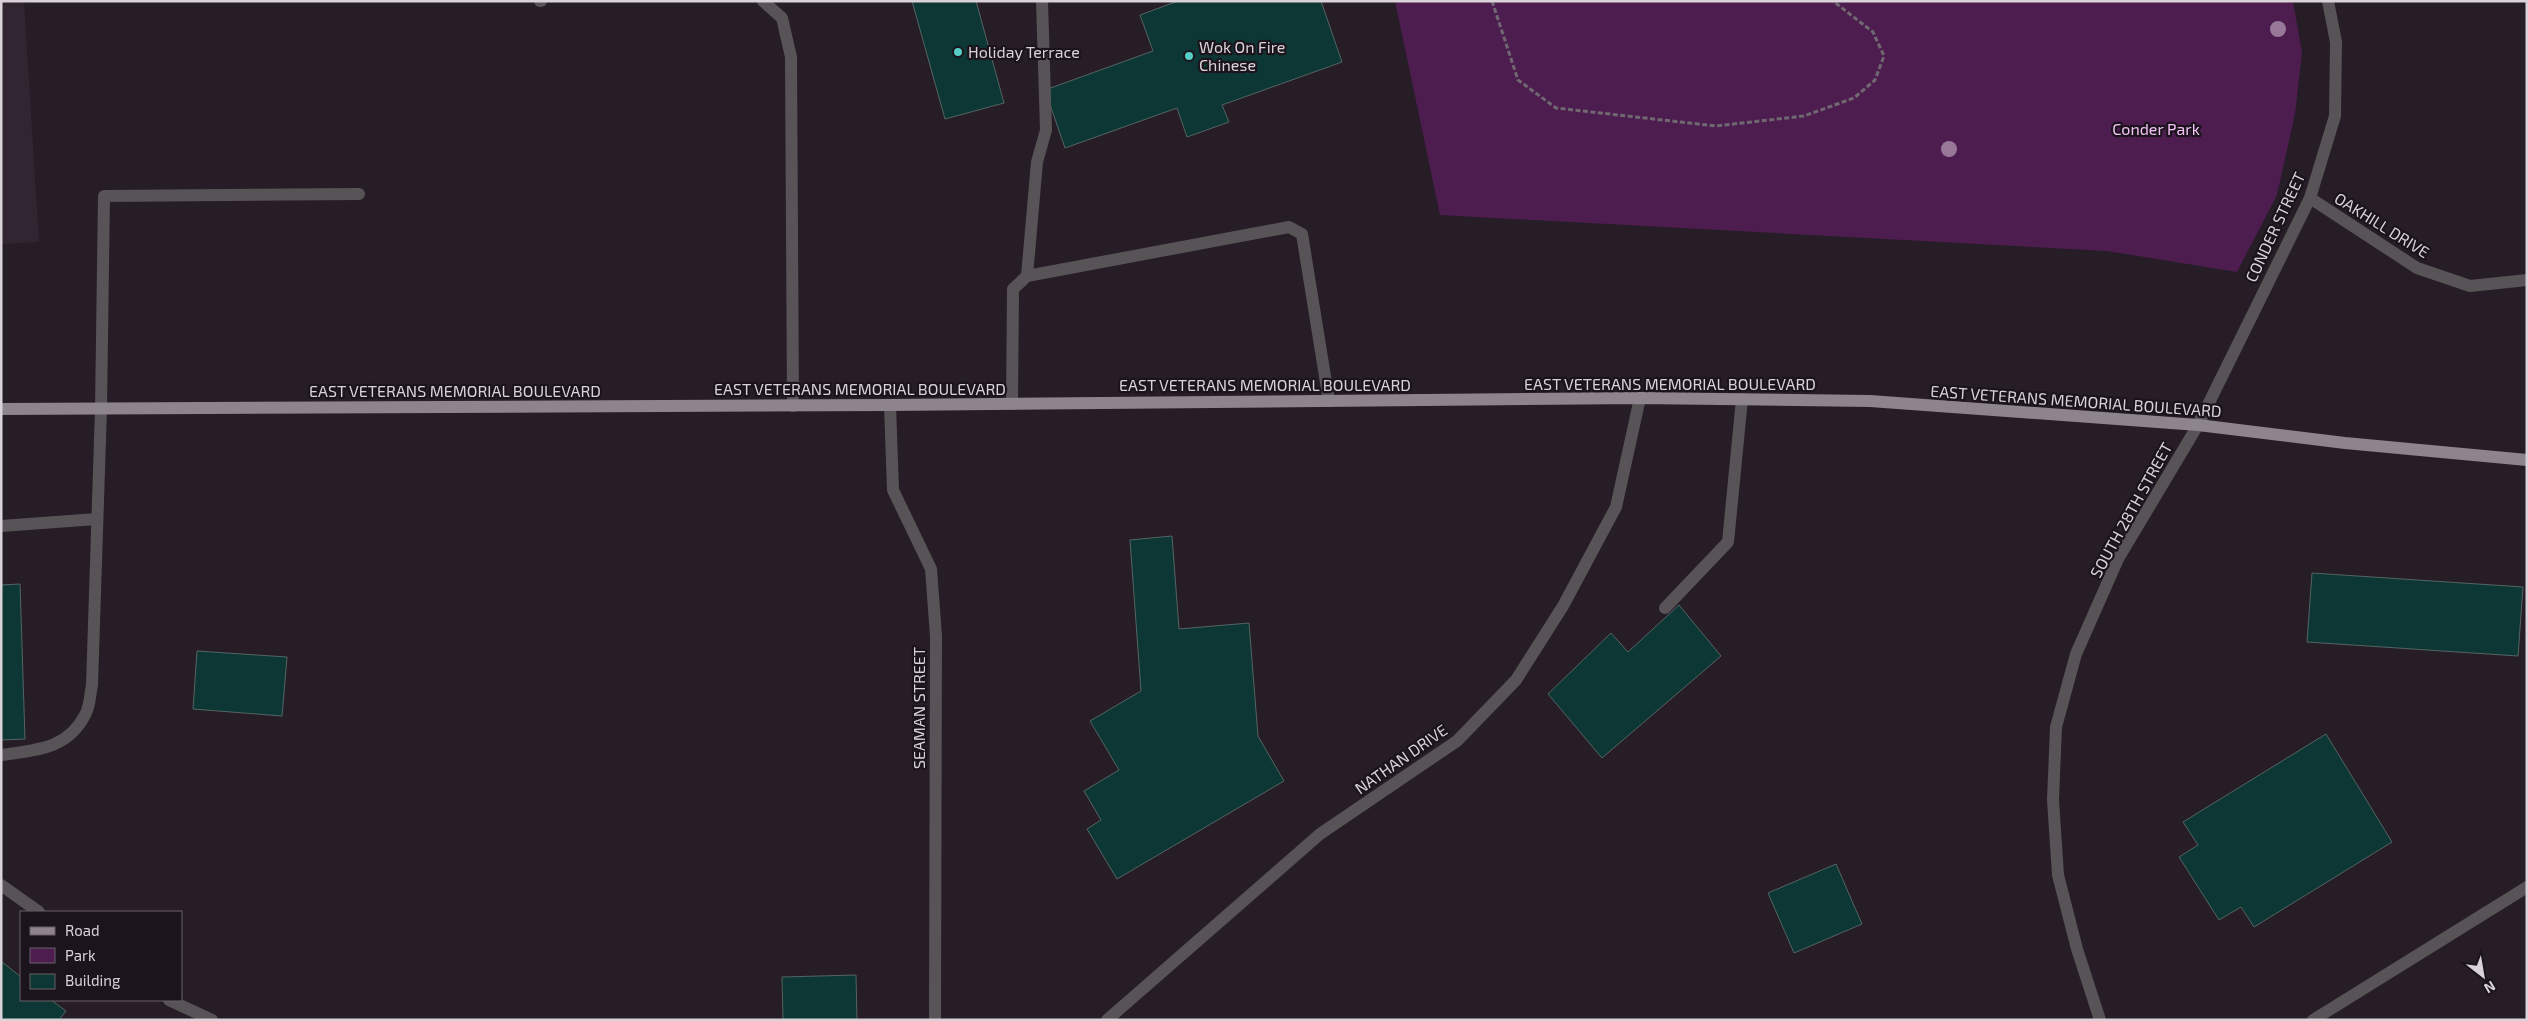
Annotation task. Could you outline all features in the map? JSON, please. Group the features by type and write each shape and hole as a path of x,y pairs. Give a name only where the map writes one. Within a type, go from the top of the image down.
{"main road":[{"name":"EAST VETERANS MEMORIAL BOULEVARD","path":"1,409 793,406 1640,398 1870,401 2198,425 2345,443 2527,460"}],"street":[{"path":"763,1 782,18 792,57 793,406"},
{"path":"1027,276 1037,162 1046,130 1042,1"},
{"name":"CONDER STREET","path":"2198,425 2310,198 2335,116 2336,42 2328,1"},
{"path":"1,755 51,748 72,734 86,714 92,685 101,409 104,196 359,194"},
{"name":"OAKHILL DRIVE","path":"2310,198 2417,268 2470,286 2527,280"},
{"path":"1012,404 1013,289 1027,276 1289,227 1302,234 1329,401"},
{"name":"NATHAN DRIVE","path":"1107,1020 1320,834 1457,741 1516,680 1563,606 1616,507 1640,398"},
{"path":"1665,608 1728,542 1742,400"},
{"name":"SEAMAN STREET","path":"890,405 893,490 932,569 936,636 935,1020"},
{"name":"SOUTH 28TH STREET","path":"2100,1020 2077,949 2058,875 2053,800 2056,727 2076,654 2118,559 2198,425"},
{"path":"1,526 98,520"},
{"path":"1,884 38,911"},
{"path":"2313,1020 2527,887"},
{"path":"171,1001 212,1020"}],"path":[{"path":"1492,1 1518,80 1556,108 1716,126 1804,116 1854,98 1875,80 1884,56 1873,32 1834,1"}],"shaded area":[{"path":"1,1 24,1 39,242 1,244"}],"green space":[{"name":"Conder Park","path":"1395,1 2293,1 2302,53 2295,114 2277,195 2237,272 2107,251 1440,215"}],"building":[{"name":"Holiday Terrace","path":"912,1 976,1 1004,103 945,119"},
{"path":"1178,1 1321,1 1342,62 1222,105 1229,122 1187,137 1177,108 1065,148 1045,90 1153,51 1140,15"},
{"path":"1172,536 1179,629 1249,623 1258,736 1284,781 1117,879 1087,829 1101,820 1084,791 1119,770 1090,721 1141,691 1130,540"},
{"path":"2312,573 2523,587 2518,656 2307,642"},
{"path":"20,584 25,739 1,740 1,585"},
{"path":"1679,605 1721,656 1602,758 1548,694 1611,633 1628,652"},
{"path":"197,651 287,657 282,716 193,709"},
{"path":"2326,734 2392,842 2254,927 2241,907 2219,920 2179,857 2198,845 2183,822"},
{"path":"1836,864 1862,924 1794,953 1768,893"},
{"path":"1,961 20,976 20,1001 52,1001 66,1011 59,1020 1,1020"},
{"path":"856,975 857,1020 783,1020 782,977"}],"place":[{"name":"Holiday Terrace","path":"958,52"},
{"name":"Wok On Fire Chinese","path":"1189,56"}]}
